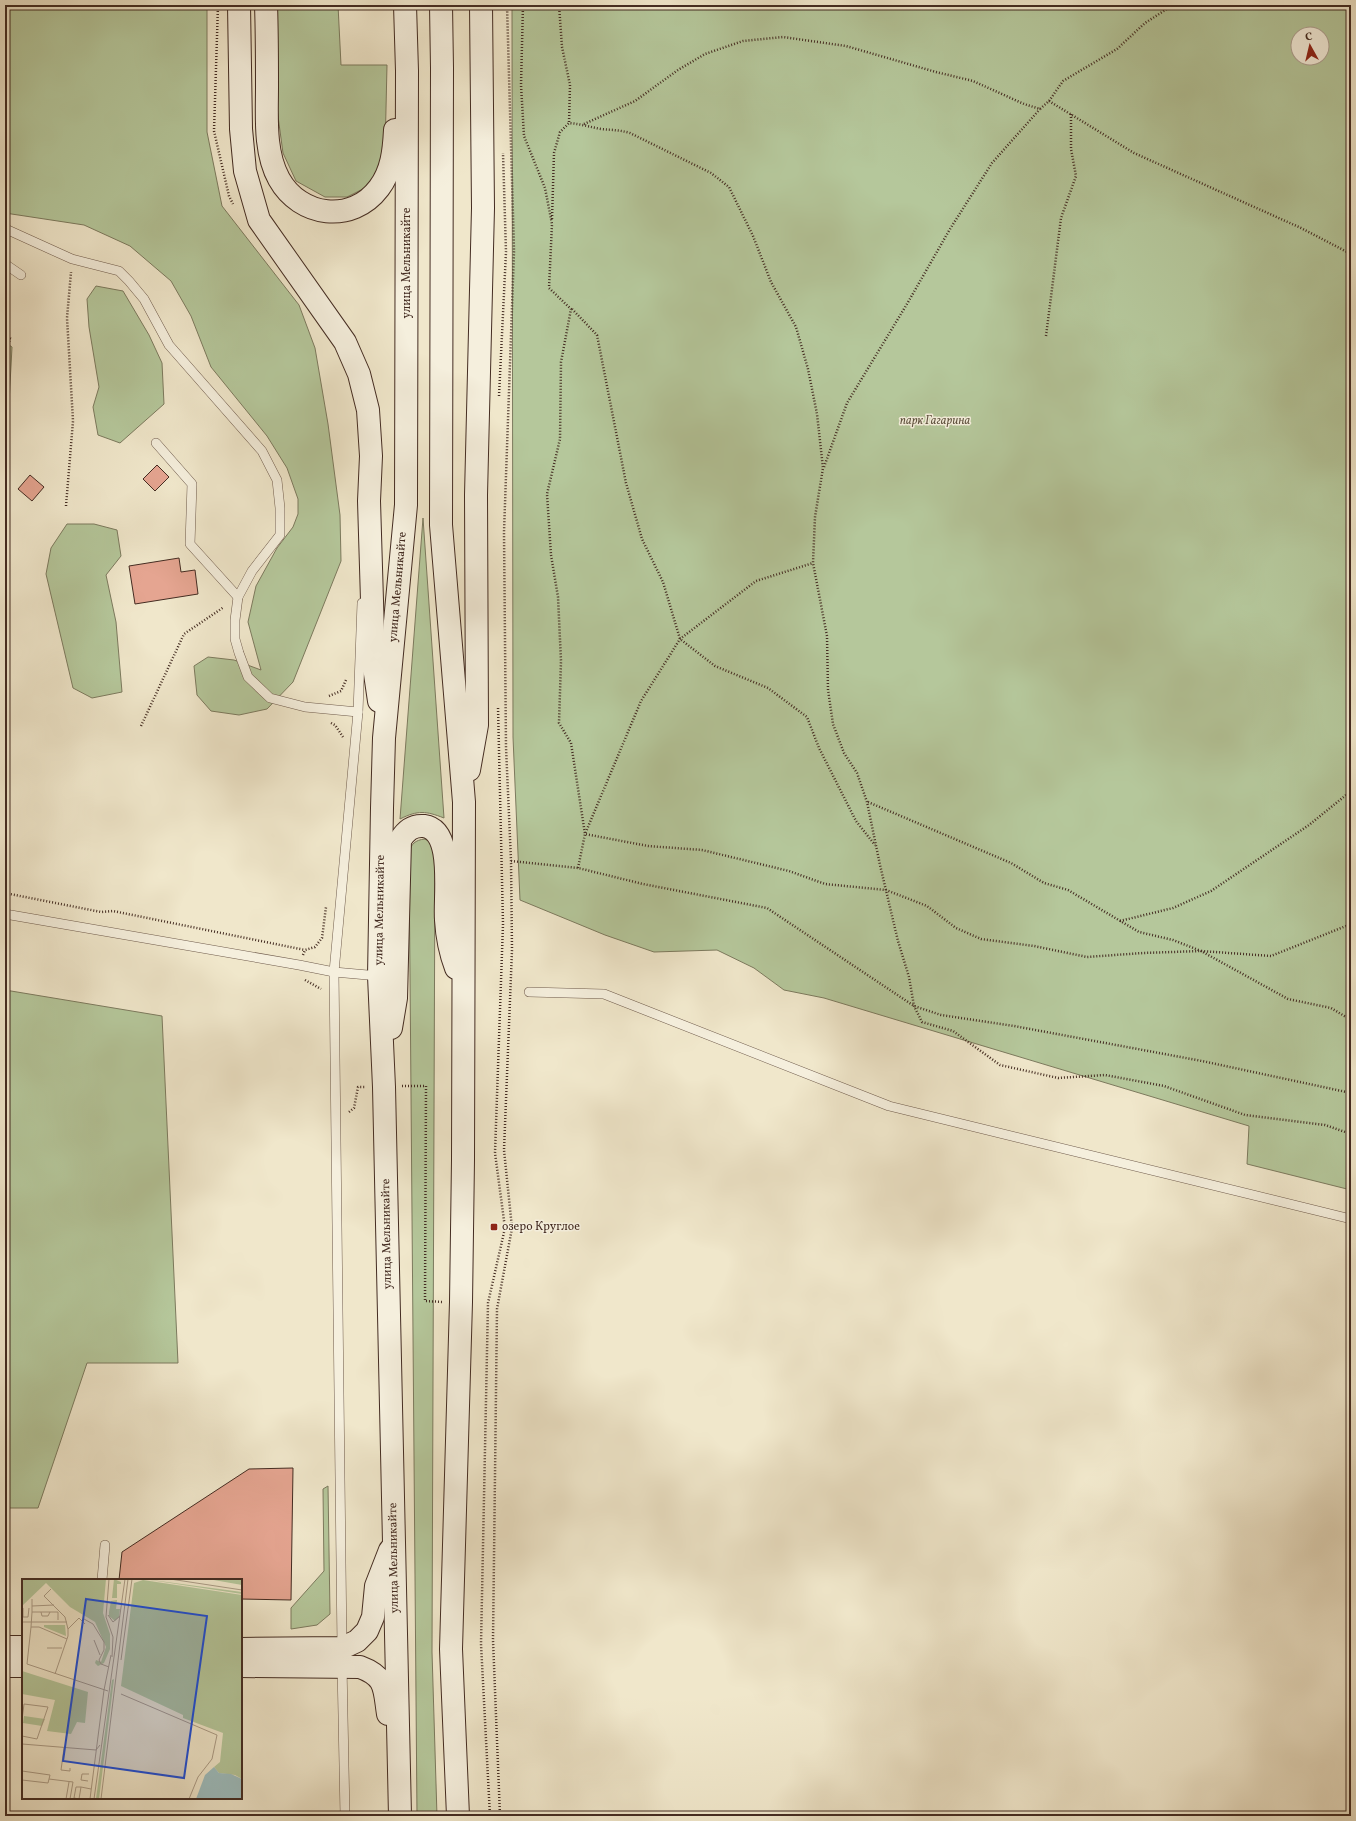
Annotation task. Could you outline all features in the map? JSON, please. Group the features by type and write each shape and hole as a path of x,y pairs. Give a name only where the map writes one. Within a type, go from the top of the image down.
{"main road":[{"path":"239,5 241,129 245,171 259,220 346,342 359,374 368,410 374,666 384,738"},
{"path":"266,5 267,134 271,156 278,178 282,184 291,196 306,205 322,211 333,212 352,209 367,200 379,188 389,171 394,150 396,108 407,71"},
{"name":"улица Мельникайте","path":"400,1816 400,1746 384,1076 379,976 384,738 406,505 407,71 405,5"},
{"path":"440,5 442,68 441,525 464,802 461,1302 451,1649 458,1816"},
{"path":"464,802 477,725 476,495 483,208 481,5"},
{"path":"384,1076 396,998 400,840 406,832 413,827 429,827 437,832 441,839 445,856 446,919 450,951 464,990"},
{"path":"242,1666 342,1657 367,1631 373,1617 376,1586 394,1542"},
{"path":"5,1647 22,1647"},
{"path":"242,1649 342,1657 373,1672 381,1680 389,1717 400,1746"},
{"path":"5,1666 22,1666"}],"lane":[{"path":"8,230 72,259 119,271 144,299 169,345 262,451 277,480 280,508 280,535 252,572 238,597 235,620 235,639 248,677 270,698 305,707 358,712"},
{"path":"5,264 21,276"},
{"path":"156,443 192,484 190,544 238,597"},
{"path":"345,1816 334,972 358,712 361,618 369,501"},
{"path":"5,914 334,972 379,976"},
{"path":"529,992 604,994 889,1106 1351,1219"},
{"path":"102,1579 105,1545"}],"path":[{"path":"218,5 214,131 229,196 236,209"},
{"path":"500,1816 493,1640 497,1309 512,1228 504,1150 512,950 511,860 506,747 504,532 514,251 507,5"},
{"path":"523,5 521,85 524,136 545,188 552,224"},
{"path":"559,5 562,47 570,85 569,123 560,132 554,153 549,288 597,335 626,483 642,540 663,582 680,639 715,666 768,688 807,717 819,748 856,821 876,847"},
{"path":"1173,5 1145,23 1117,49 1063,81 1049,100 992,163 950,229 907,304 847,403 823,468 815,516 813,563 827,636 828,690 833,724 844,753 857,773 867,802 886,890 909,977 914,1006 922,1022 953,1031 1000,1065 1058,1078 1106,1075 1164,1086 1245,1115 1325,1124 1351,1134"},
{"path":"584,124 635,101 678,70 706,54 742,41 782,37 846,46 936,72 973,80 1024,104 1040,109"},
{"path":"1049,100 1134,153 1301,228 1351,254"},
{"path":"1046,336 1061,218 1076,176 1071,149 1071,114"},
{"path":"569,123 584,124 600,129 617,129 630,133 711,173 729,187 753,236 771,282 796,326 808,369 817,414 823,468"},
{"path":"499,404 506,252 503,150"},
{"path":"66,506 73,421 67,318 72,259"},
{"path":"571,309 561,362 560,439 548,494 551,555 558,597 561,661 559,723 571,744 585,834"},
{"path":"5,334 11,339 5,346"},
{"path":"578,868 585,834 642,701 680,639 756,581 813,563"},
{"path":"141,726 184,634 238,597"},
{"path":"343,745 344,737 335,724 323,719 326,698 341,691 348,675"},
{"path":"490,1816 481,1644 488,1303 505,1228 495,1153 502,924 498,704"},
{"path":"1120,921 1174,908 1211,891 1309,825 1351,791"},
{"path":"867,802 1011,863 1044,883 1068,890 1139,932 1173,940 1201,951 1288,999 1331,1008 1351,1020"},
{"path":"585,834 648,846 702,850 789,871 825,884 886,890 926,906 956,928 981,939 1034,946 1087,957 1143,952 1201,951 1271,956 1351,925"},
{"path":"511,860 578,868 643,884 766,908 914,1006 940,1015 1014,1026 1202,1061 1351,1093"},
{"path":"5,893 101,912 113,911 305,950 315,947 322,938 326,900"},
{"path":"305,950 297,976 324,991"},
{"path":"344,1115 354,1108 358,1087 384,1076 426,1086 425,1301 488,1303"}],"green space":[{"path":"5,5 207,5 207,132 222,206 299,305 315,348 328,424 340,515 341,561 293,682 267,709 239,715 211,711 197,695 194,666 208,657 234,660 261,670 248,622 256,586 277,548 293,527 298,514 298,499 287,468 267,436 211,367 191,316 171,281 130,246 84,225 5,213"},
{"path":"277,5 338,5 341,65 387,65 385,152 379,173 365,188 347,197 325,197 296,181 283,153 277,109"},
{"name":"парк Гагарина","path":"512,5 1351,5 1351,1190 1247,1164 1249,1126 824,998 784,990 754,968 717,950 654,952 605,935 520,900 513,737"},
{"path":"96,286 123,291 149,335 162,363 164,404 120,443 98,435 93,407 99,387 89,327 87,299"},
{"path":"9,345 12,347 8,422 5,426 5,351"},
{"path":"423,518 444,818 422,812 400,819"},
{"path":"67,524 94,524 117,530 121,556 106,575 116,622 122,692 92,698 73,688 46,574 51,548"},
{"path":"425,839 431,843 435,850 432,1652 437,1816 417,1816 409,853 414,843"},
{"path":"5,990 162,1016 178,1363 87,1363 38,1508 5,1508"},
{"path":"328,1486 330,1614 317,1625 291,1629 291,1608 324,1571 323,1489"}],"building":[{"path":"157,465 169,477 155,491 143,479"},
{"path":"30,475 44,487 32,501 18,489"},
{"path":"179,558 181,572 195,570 198,594 135,604 129,566"},
{"path":"293,1468 291,1600 242,1599 242,1579 119,1579 122,1552 249,1469"}],"place":[{"name":"озеро Круглое","path":"494,1227"}]}
